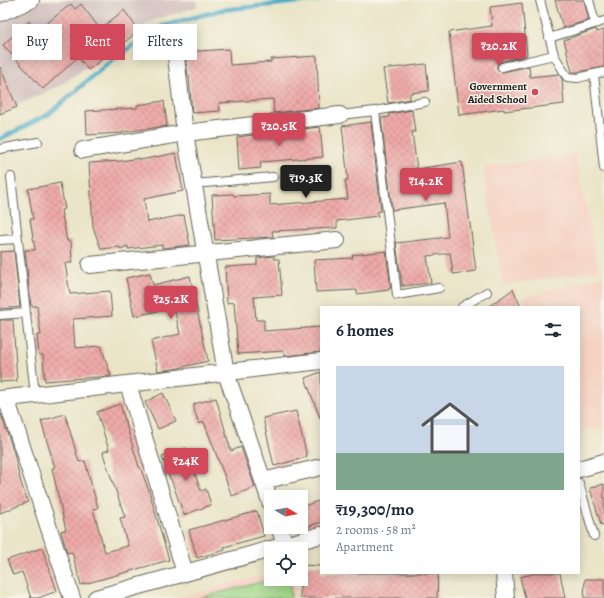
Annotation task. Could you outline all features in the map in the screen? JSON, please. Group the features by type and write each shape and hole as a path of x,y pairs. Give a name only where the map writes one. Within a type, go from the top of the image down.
{"street":[{"path":"0,13 31,0"},
{"path":"176,60 185,133 226,373 266,490"},
{"path":"83,150 185,133 340,115"},
{"path":"90,265 337,240"},
{"path":"72,598 3,399 320,361"},
{"path":"128,384 185,574"},
{"path":"580,469 604,462"},
{"path":"263,481 320,467"},
{"path":"293,542 320,535"},
{"path":"96,598 185,574 264,550"},
{"path":"504,574 506,598"}],"lane":[{"path":"540,0 554,55 567,77 578,78 604,72"},
{"path":"589,0 595,23"},
{"path":"549,38 604,21"},
{"path":"502,67 554,55"},
{"path":"594,74 604,168"},
{"path":"340,115 375,111 425,102"},
{"path":"375,111 397,295 439,288"},
{"path":"0,149 38,142"},
{"path":"12,177 35,395"},
{"path":"194,184 273,177"},
{"path":"0,240 18,238"},
{"path":"464,306 487,292"},
{"path":"0,316 26,314"},
{"path":"580,487 594,536"}],"shaded area":[{"path":"0,0 197,0 197,7 151,21 147,24 133,24 133,34 125,39 125,24 70,24 70,60 96,60 61,85 0,113"},
{"path":"575,153 599,271 503,285 483,168"},
{"path":"602,277 604,287 604,426 580,434 580,306 526,306 523,297"},
{"path":"264,575 264,586 296,586 297,598 177,598"}],"green space":[{"path":"264,581 264,586 290,586 291,598 199,598"}],"building":[{"path":"555,0 584,0 589,20 563,28"},
{"path":"522,3 527,55 500,62 497,65 497,69 498,71 503,72 529,66 530,77 559,74 562,79 564,104 504,111 504,109 459,115 449,32 492,26 490,7"},
{"path":"71,4 75,9 81,4 96,24 70,24 70,60 75,60 43,89 17,60 62,60 62,24 46,24"},
{"path":"124,10 134,24 133,36 125,42 125,24 106,24"},
{"path":"596,29 597,32 604,30 604,67 572,72 564,40"},
{"path":"12,37 12,55 3,45"},
{"path":"229,49 230,65 271,62 271,59 317,56 319,108 274,113 273,99 219,103 220,111 192,113 186,60 197,60 197,51"},
{"path":"80,60 101,60 88,70"},
{"path":"426,64 429,91 410,93 410,99 388,103 383,69"},
{"path":"0,67 17,107 0,114"},
{"path":"164,101 167,126 123,133 87,135 86,111 137,108 137,105"},
{"path":"412,110 415,132 412,132 417,169 462,162 476,271 453,274 450,253 427,256 431,283 402,286 396,243 448,237 444,203 392,210 381,118 390,117 389,114"},
{"path":"371,122 381,211 377,212 378,216 337,221 337,228 272,231 273,237 215,240 212,195 233,194 234,196 270,194 270,205 348,199 345,180 348,180 342,126"},
{"path":"320,127 323,157 260,162 261,168 239,170 237,137"},
{"path":"176,153 183,191 144,199 147,222 184,215 190,245 162,248 162,245 128,249 128,246 120,249 120,247 101,249 93,227 89,163 140,158 140,160"},
{"path":"60,183 65,209 61,210 67,241 71,241 72,263 65,263 70,294 110,291 112,316 73,319 75,348 101,346 111,376 45,381 43,355 39,355 37,335 41,335 37,306 31,306 25,250 35,250 30,219 33,219 28,189"},
{"path":"14,251 20,307 0,309 0,252"},
{"path":"386,251 391,288 389,288 389,290 357,294 357,290 316,292 314,260 353,258 352,255"},
{"path":"274,256 274,259 279,259 282,295 254,297 256,320 264,320 264,331 320,327 320,352 284,356 284,351 238,354 234,302 227,303 225,267 257,265 257,258"},
{"path":"150,273 153,285 190,276 208,361 158,371 151,341 180,334 174,308 134,316 126,278"},
{"path":"513,289 521,306 489,306"},
{"path":"0,320 13,320 17,381 0,382"},
{"path":"320,372 320,418 305,378"},
{"path":"163,393 176,421 158,429 145,402"},
{"path":"216,398 231,451 241,447 255,487 232,496 204,422 199,424 194,409 194,404"},
{"path":"120,404 139,467 149,491 169,560 81,585 72,552 67,553 61,531 66,530 52,468 55,468 41,421 65,414 79,462 85,461 98,508 93,509 105,552 128,546 120,518 125,517 104,457 103,452 109,450 97,412"},
{"path":"296,411 307,457 274,466 263,418"},
{"path":"0,414 14,453 21,483 28,502 0,513"},
{"path":"186,448 201,491 206,489 211,505 184,515 162,457"},
{"path":"604,484 604,524 601,525 590,488"},
{"path":"320,500 320,522 308,527 308,505"},
{"path":"257,511 264,536 224,547 225,550 197,558 189,530"},
{"path":"42,548 57,591 38,598 31,598 22,572 13,575 7,560"},
{"path":"308,565 320,566 320,574 438,574 437,598 300,598 300,586 308,586"},
{"path":"533,574 560,574 565,598 525,598 520,577"},
{"path":"585,579 604,579 604,598 584,598"}],"waterway":[{"path":"0,139 49,114 114,58 163,26 221,10 320,0"}],"place":[{"name":"Government Aided School","path":"535,92"}]}
